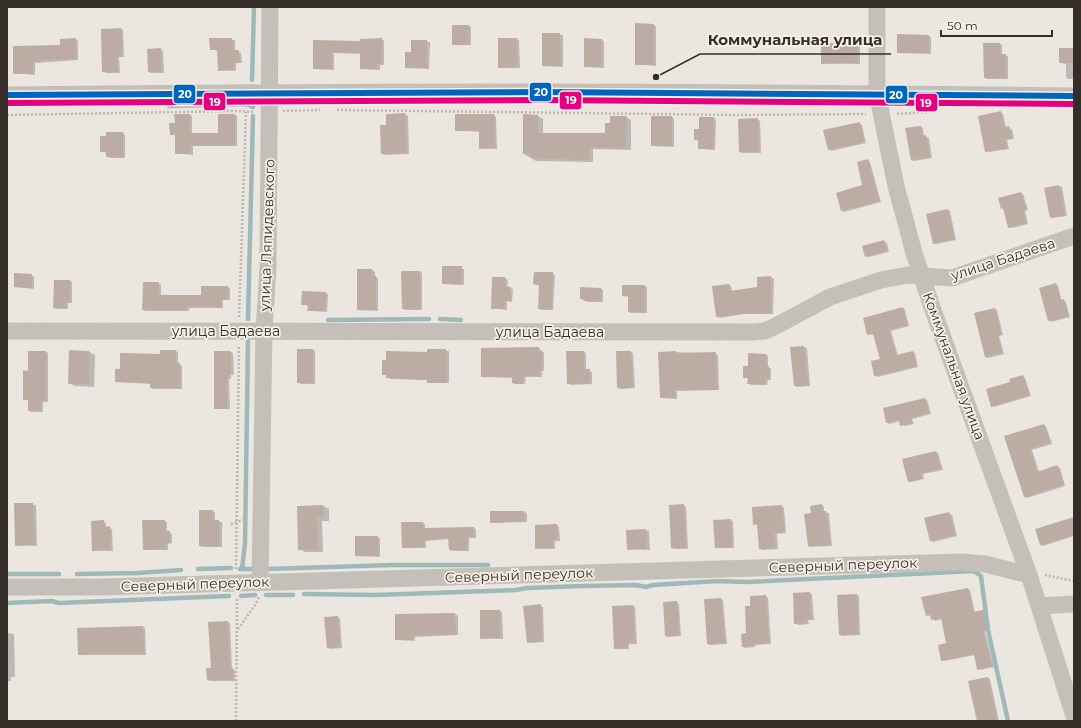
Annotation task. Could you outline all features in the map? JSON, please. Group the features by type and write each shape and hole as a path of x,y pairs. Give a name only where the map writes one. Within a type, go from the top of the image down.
{"street":[{"name":"улица Ляпидевского","path":"260,582 264,331 268,268 270,7"},
{"name":"Коммунальная улица","path":"877,7 877,93 896,186 922,275 1040,606 1074,716"},
{"path":"7,95 270,92 877,93 1074,96"},
{"name":"улица Бадаева","path":"7,331 764,331 830,297 900,275 922,275 941,278 959,276 1074,236"},
{"name":"Северный переулок","path":"7,587 104,587 962,562 985,564 1029,575"},
{"path":"1040,606 1074,604"}],"path":[{"path":"270,112 323,110"},
{"path":"330,110 738,115 881,114 930,112"},
{"path":"7,114 246,112 239,331 236,721"},
{"path":"231,524 242,519"},
{"path":"1029,575 1039,574 1074,580"},
{"path":"237,630 259,598 260,582"}],"building":[{"path":"635,23 654,24 654,65 635,65"},
{"path":"452,25 469,25 469,45 452,45"},
{"path":"121,28 122,57 117,57 118,72 102,72 101,29"},
{"path":"542,33 560,33 561,66 542,66"},
{"path":"897,34 929,35 929,53 897,53"},
{"path":"76,38 76,59 41,60 41,62 33,62 33,74 13,74 13,46 60,45 60,39"},
{"path":"209,38 232,38 233,50 239,50 239,62 233,62 234,70 218,71 217,50 210,50"},
{"path":"382,38 382,64 377,64 377,69 360,69 360,53 332,52 332,69 313,69 313,40 360,41 360,39"},
{"path":"498,38 517,38 517,67 498,68"},
{"path":"584,38 602,39 601,67 584,67"},
{"path":"411,40 427,40 427,68 405,68 405,52 411,52"},
{"path":"821,43 858,43 858,63 821,64"},
{"path":"983,43 1000,43 1000,54 1006,54 1006,78 984,78"},
{"path":"161,48 161,72 148,72 147,49"},
{"path":"1059,48 1074,48 1074,63 1059,63"},
{"path":"1001,111 1004,127 1009,126 1012,138 1005,139 1007,148 985,152 978,116"},
{"path":"405,113 407,153 381,154 380,125 386,125 386,114"},
{"path":"174,114 190,114 190,133 218,133 218,114 235,114 235,145 190,145 190,154 175,154 175,135 170,135 169,123 175,123"},
{"path":"455,114 494,114 495,148 479,149 479,131 455,131"},
{"path":"523,114 538,115 538,133 605,133 605,123 610,123 610,116 627,116 626,148 589,147 589,160 530,158 531,154 523,154"},
{"path":"651,116 672,116 672,146 651,146"},
{"path":"699,117 714,117 713,149 698,149 698,140 694,140 694,129 699,129"},
{"path":"758,118 759,152 739,152 738,119"},
{"path":"860,122 864,142 828,150 823,130"},
{"path":"921,126 922,136 926,135 930,157 911,160 905,128"},
{"path":"106,132 123,132 123,157 106,157 106,152 100,152 100,136 106,136"},
{"path":"868,159 879,201 841,211 836,193 862,185 857,162"},
{"path":"1059,185 1065,215 1050,218 1044,188"},
{"path":"1021,192 1026,209 1023,210 1026,223 1008,228 1003,208 1001,209 998,198"},
{"path":"948,209 954,239 933,244 926,214"},
{"path":"884,240 887,251 865,257 862,246"},
{"path":"442,266 462,266 461,285 442,284"},
{"path":"357,269 372,269 372,276 376,276 376,310 357,310"},
{"path":"401,271 420,271 420,309 402,309"},
{"path":"534,272 553,272 551,309 538,309 539,285 533,284"},
{"path":"14,273 32,274 32,288 14,287"},
{"path":"771,276 771,313 716,317 712,286 729,284 730,291 757,287 757,277"},
{"path":"492,277 505,277 505,286 511,287 510,301 505,301 505,309 491,309"},
{"path":"54,280 70,280 70,302 66,302 66,308 53,308"},
{"path":"143,282 159,282 159,295 201,295 201,286 228,286 228,299 221,299 221,307 187,307 187,310 142,310"},
{"path":"1056,283 1060,300 1064,299 1068,316 1048,321 1039,288"},
{"path":"622,285 645,285 645,312 628,312 628,296 622,296"},
{"path":"580,287 601,288 601,301 584,301 584,299 580,299"},
{"path":"302,291 326,292 325,311 307,311 308,305 301,305"},
{"path":"903,307 907,325 889,330 896,355 913,351 916,366 874,376 871,361 880,359 873,334 867,335 863,318"},
{"path":"995,308 1001,334 998,335 1002,353 985,357 974,313"},
{"path":"804,346 808,385 794,386 790,347"},
{"path":"539,347 539,351 542,351 542,370 539,370 539,376 523,376 523,384 512,383 512,377 481,377 481,348"},
{"path":"297,349 313,349 313,383 297,383"},
{"path":"427,349 446,349 447,383 427,383 427,380 386,378 386,375 382,375 382,360 386,360 386,351 427,352"},
{"path":"69,350 89,351 89,384 68,384"},
{"path":"160,350 176,350 176,363 180,363 180,388 150,388 150,383 115,382 115,369 120,369 120,353 160,354"},
{"path":"28,351 46,351 46,401 41,401 41,411 28,411 28,400 23,400 23,370 28,371"},
{"path":"214,351 231,351 231,374 229,374 229,378 227,378 227,409 214,409"},
{"path":"566,351 584,351 584,369 590,369 590,383 567,384"},
{"path":"616,351 631,351 633,388 617,388"},
{"path":"676,351 676,353 716,352 717,390 675,390 675,398 660,398 658,352"},
{"path":"748,353 766,354 766,366 769,366 769,379 765,379 765,384 747,384 748,378 743,378 743,366 748,366"},
{"path":"1023,375 1029,395 991,407 986,389 1010,382 1009,379"},
{"path":"925,398 929,413 911,418 912,423 900,426 899,420 886,423 883,408"},
{"path":"1044,424 1050,442 1030,449 1037,472 1057,465 1064,484 1024,497 1004,436"},
{"path":"936,451 941,469 921,473 922,478 908,482 902,459"},
{"path":"14,503 33,503 35,545 15,546"},
{"path":"684,504 686,548 671,548 669,505"},
{"path":"822,504 822,511 826,511 830,545 808,546 804,514 811,513 810,506"},
{"path":"323,505 324,518 317,518 318,549 298,550 297,506"},
{"path":"782,505 784,532 774,533 776,548 759,549 757,524 753,525 752,507"},
{"path":"199,510 213,510 213,520 219,520 220,546 199,546"},
{"path":"490,511 524,511 525,521 490,523"},
{"path":"949,512 955,535 930,541 924,518"},
{"path":"1074,517 1074,535 1040,545 1035,529"},
{"path":"731,519 732,547 715,548 713,520"},
{"path":"104,520 104,527 110,526 111,550 92,551 91,521"},
{"path":"142,520 165,520 165,531 170,531 170,543 166,543 166,549 143,550"},
{"path":"401,522 423,522 423,528 474,527 474,537 467,537 467,550 449,550 448,538 424,540 424,547 402,548"},
{"path":"557,524 557,540 553,540 553,548 535,549 535,525"},
{"path":"646,529 647,549 627,550 626,530"},
{"path":"355,536 378,536 378,556 355,556"},
{"path":"968,588 973,612 983,610 986,630 983,630 992,666 977,670 974,654 941,661 938,645 946,643 941,618 931,620 930,615 926,616 921,597"},
{"path":"810,592 811,619 806,620 807,623 794,624 793,593"},
{"path":"857,594 858,634 839,635 837,595"},
{"path":"766,595 769,643 753,644 753,646 742,647 741,634 746,633 745,606 750,606 750,596"},
{"path":"721,598 725,643 707,644 704,599"},
{"path":"677,601 679,636 665,636 663,602"},
{"path":"541,604 542,641 527,643 523,606"},
{"path":"633,605 635,643 627,643 627,648 614,649 612,606"},
{"path":"480,610 500,610 500,638 480,639"},
{"path":"455,613 456,634 413,636 413,640 395,640 395,614"},
{"path":"338,616 340,647 327,648 324,617"},
{"path":"228,621 230,668 233,668 233,680 207,680 206,668 211,668 208,622"},
{"path":"143,626 144,654 78,655 77,628"},
{"path":"988,677 997,721 977,721 968,681"}],"waterway":[{"path":"252,80 254,7"},
{"path":"169,106 246,104 253,107"},
{"path":"248,319 253,116"},
{"path":"328,320 429,319"},
{"path":"440,319 461,320"},
{"path":"242,569 245,544 248,341"},
{"path":"267,569 392,565 488,565"},
{"path":"198,569 231,568"},
{"path":"240,569 253,569"},
{"path":"77,574 138,573 181,570"},
{"path":"304,594 375,595 583,586 636,585 646,587 653,585 718,581 746,582 974,571 981,576 988,630 1008,721"},
{"path":"7,574 59,574"},
{"path":"241,596 255,595"},
{"path":"266,595 293,595"},
{"path":"7,603 52,601 58,603 229,596"}],"transit line":[{"name":"20","path":"7,95 540,92 1074,96"},
{"name":"19","path":"7,103 540,100 1074,104"}],"place":[{"name":"Коммунальная улица","path":"656,77"}]}
